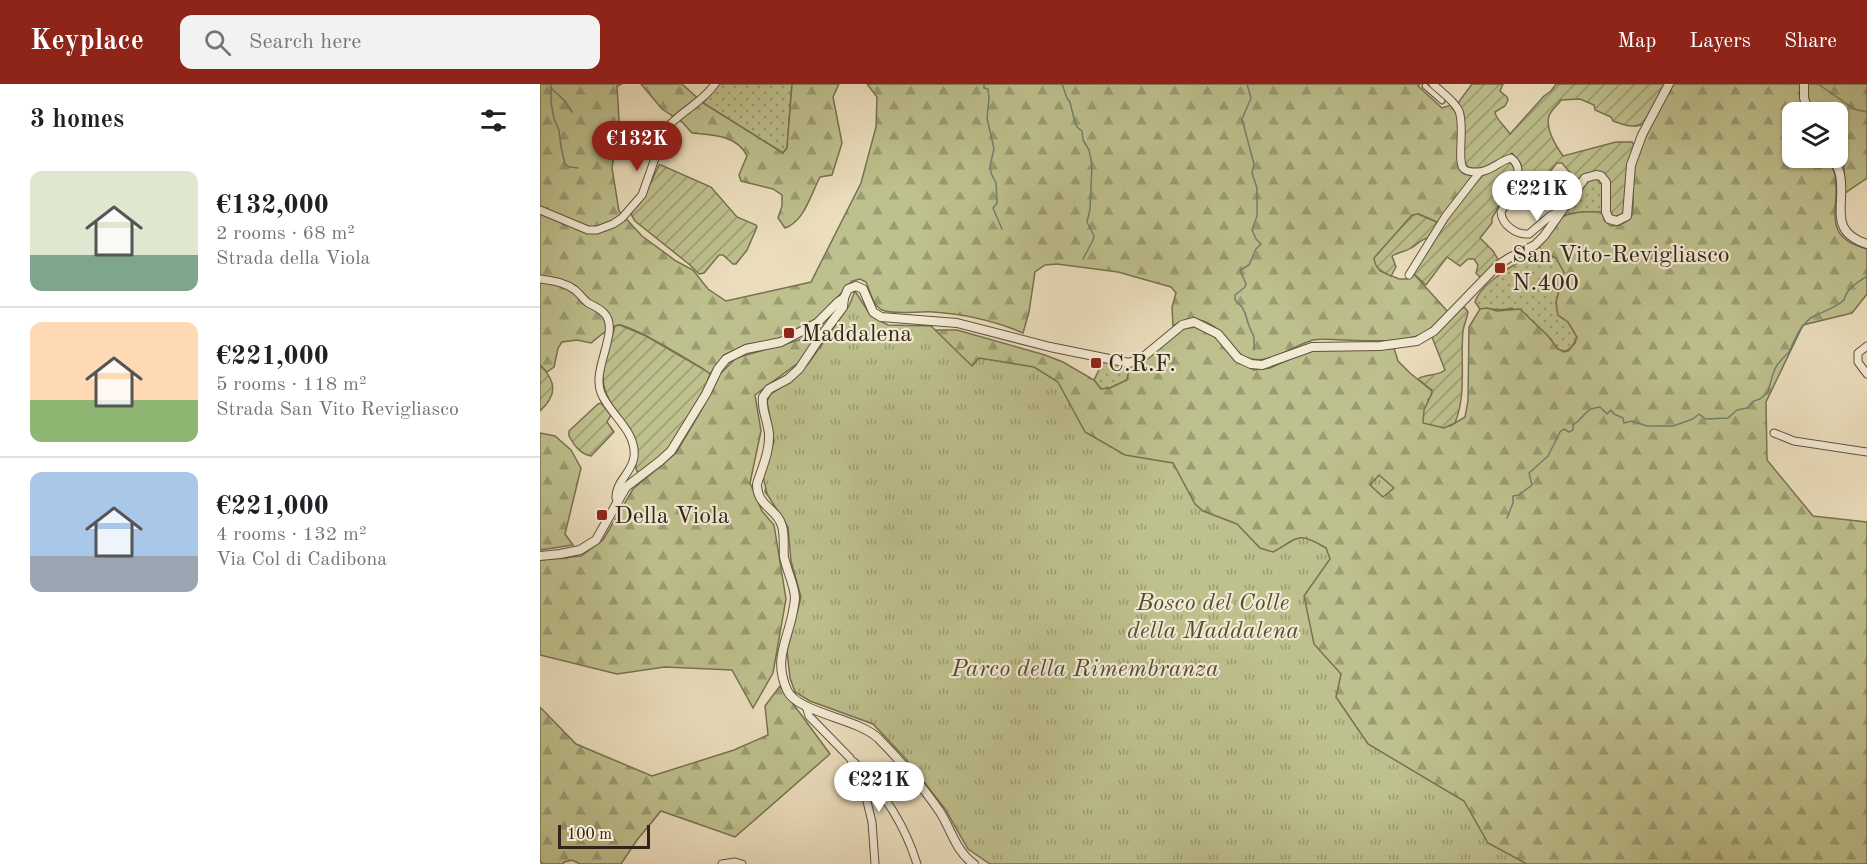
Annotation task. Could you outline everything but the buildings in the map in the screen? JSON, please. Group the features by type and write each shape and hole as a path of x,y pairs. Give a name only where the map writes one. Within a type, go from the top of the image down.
{"street":[{"path":"540,210 591,230 608,226 622,218 642,195 664,130 704,98 715,84"},
{"path":"974,864 964,856 934,803 874,735 858,726 806,706 790,696 780,666 783,644 792,620 795,598 784,554 782,524 764,505 757,491 769,443 762,401 769,390 793,375 803,364 843,307 848,289 856,286 863,289 873,312 880,317 957,323 1129,363 1142,358 1182,325 1194,322 1218,334 1238,358 1251,364 1263,365 1312,347 1409,343 1434,332 1498,265 1535,245 1544,236 1582,181 1589,176 1600,176 1606,182 1606,212 1609,219 1617,221 1627,216 1631,165 1642,135 1669,84"},
{"path":"1804,84 1805,102"},
{"path":"1429,85 1454,104 1460,114 1461,164 1467,171 1479,173"},
{"path":"1429,85 1442,101"},
{"path":"1409,275 1445,217 1479,173 1506,160 1511,159 1517,163 1519,173 1500,216 1505,223 1517,233 1529,234 1560,211"},
{"path":"1837,168 1840,173 1841,225 1853,237 1867,244"},
{"path":"540,279 569,286 604,313 609,321 609,331 599,371 599,385 607,403 630,436 634,450 630,469 616,489 618,501"},
{"path":"540,556 580,550 596,540 622,492 671,451 726,359 746,349 786,340 817,323 844,298"},
{"path":"1867,346 1858,353 1858,361 1867,374"},
{"path":"1774,433 1794,441 1867,452"},
{"path":"806,706 809,716 870,778 887,802 903,829 917,864"},
{"path":"850,758 864,789 872,822 875,864"},
{"path":"722,864 735,862 742,864"}],"green space":[{"path":"540,84 622,84 617,86 619,120 612,168 619,211 642,236 676,261 693,270 708,289 726,301 811,282 861,183 876,127 877,97 867,84 1420,84 1418,86 1442,108 1451,105 1456,113 1459,122 1458,159 1460,167 1464,174 1474,175 1439,223 1419,214 1380,271 1399,279 1407,279 1413,273 1448,312 1427,331 1408,338 1386,341 1316,339 1273,357 1256,360 1236,351 1211,324 1187,319 1173,326 1172,307 1176,293 1171,287 1118,272 1057,264 1045,265 1035,272 1029,312 1023,333 956,314 882,310 874,302 866,282 860,279 852,281 819,318 783,338 765,343 748,344 724,355 710,374 647,337 619,325 609,329 591,343 577,340 562,342 558,348 554,367 547,372 540,365"},
{"path":"641,84 682,84 703,103 783,153 787,148 792,84 839,84 833,97 842,143 832,175 820,177 802,214 792,225 785,228 778,218 782,206 782,195 773,189 741,181 739,175 747,156 743,149 724,137 692,133 683,123 662,109"},
{"path":"718,84 792,84 787,148 783,153 703,103"},
{"path":"1472,84 1503,84 1500,91 1508,100 1505,106 1495,112 1510,134 1556,84 1666,84 1645,123 1641,125 1629,126 1613,121 1611,117 1595,110 1594,105 1580,99 1561,100 1549,116 1550,132 1563,156 1616,142 1632,142 1634,145 1624,212 1619,216 1613,216 1610,211 1602,173 1590,173 1580,180 1572,175 1562,163 1557,163 1539,185 1522,174 1521,165 1512,153 1480,169 1471,169 1467,166 1464,161 1464,119 1458,103"},
{"name":"Bosco del Colle della Maddalena","path":"1672,84 1800,84 1802,102 1782,102 1782,168 1833,168 1837,229 1852,243 1867,249 1867,294 1852,313 1803,325 1766,402 1767,460 1813,516 1867,522 1867,864 1006,864 807,595 785,516 765,492 773,441 767,401 825,348 892,330 957,330 1063,362 1094,380 1101,389 1110,388 1127,380 1130,365 1183,329 1196,327 1209,332 1237,361 1254,370 1270,368 1304,352 1394,348 1398,361 1432,391 1428,400 1450,426 1465,417 1468,401 1469,327 1480,309 1487,308 1497,311 1520,309 1558,349 1568,351 1575,343 1577,337 1568,322 1558,315 1556,302 1564,272 1556,258 1538,246 1550,228 1569,214 1603,212 1604,220 1611,226 1627,221 1633,213 1633,170 1639,150"},
{"path":"1807,84 1867,84 1867,178 1845,193 1844,168 1848,168 1848,102 1810,102"},
{"path":"1507,162 1514,164 1516,168 1515,179 1492,218 1492,223 1480,238 1499,261 1481,278 1476,273 1478,265 1474,259 1468,259 1460,266 1447,257 1426,285 1413,273 1434,236 1482,174"},
{"path":"659,165 711,187 737,217 756,225 747,250 736,264 723,255 719,255 704,273 699,274 635,221 631,212 643,199"},
{"path":"1592,178 1603,186 1603,212 1582,212 1559,219 1583,185"},
{"path":"1519,182 1533,193 1526,200 1520,198 1505,212"},
{"path":"1418,214 1439,223 1429,238 1392,256 1396,267 1391,276 1381,271 1374,258 1412,215"},
{"path":"1538,246 1556,258 1564,272 1556,302 1558,315 1568,322 1577,337 1571,347 1565,351 1557,348 1544,332 1512,308 1480,309 1475,302 1487,285 1519,262 1518,258"},
{"name":"Parco della Rimembranza","path":"855,291 871,316 888,325 931,326 972,366 979,358 1034,367 1058,382 1085,432 1125,455 1173,463 1195,504 1203,511 1237,524 1260,548 1273,552 1294,540 1304,538 1326,548 1330,559 1304,596 1314,644 1341,674 1336,697 1368,744 1464,801 1488,843 1527,864 990,864 968,849 945,809 906,759 873,724 810,701 795,692 790,678 787,651 801,597 791,561 788,527 767,494 763,476 774,441 767,401 771,394 792,380 808,364 849,306"},
{"path":"1462,307 1468,312 1462,342 1459,412 1455,423 1444,428 1423,423 1424,410 1432,390 1418,379 1439,374 1445,370 1432,337"},
{"path":"836,310 798,363 755,395 761,431 750,483 762,511 774,525 786,599 773,673 753,708 732,670 665,667 617,674 540,655 540,560 581,556 603,540 633,489 676,453 701,411 718,376 736,358 799,340 817,328"},
{"path":"620,325 646,336 710,374 704,390 667,451 638,473 635,441 609,398 603,380 603,371 615,326"},
{"path":"1103,362 1130,365 1127,380 1110,388 1101,389 1094,380"},
{"path":"540,365 550,377 553,388 550,399 540,411"},
{"path":"601,403 611,415 607,422 614,432 591,456 578,449 569,436 569,431"},
{"path":"540,433 555,436 571,450 581,468 565,534 573,545 540,550"},
{"path":"1379,475 1394,488 1383,497 1370,485"},
{"path":"780,686 830,754 735,837 661,811 621,864 580,864 572,860 563,864 542,864 540,860 540,707 576,744 652,776 734,750 768,735 765,706"}],"waterway":[{"path":"551,84 551,102 565,164 578,168"},
{"path":"984,84 984,88 988,89 987,118 994,149 990,166 996,183 997,203 993,208 1002,229"},
{"path":"1062,84 1077,127 1082,131 1092,165 1090,209 1087,222 1094,236 1083,259"},
{"path":"1247,84 1251,98 1242,119 1254,164 1252,173 1257,188 1257,216 1252,230 1261,244 1256,249 1249,265 1240,270 1246,284 1235,295 1235,300 1245,313 1254,337 1254,350"},
{"path":"1818,84 1854,109 1867,112"},
{"path":"551,88 565,101 572,112"},
{"path":"1507,518 1513,503 1513,496 1519,495 1532,485 1529,473 1548,456 1560,432 1564,429 1569,432 1573,430 1573,425 1587,411 1600,407 1607,414 1611,410 1623,418 1624,423 1632,421 1647,426 1673,426 1693,419 1699,414 1706,419 1728,418 1737,410 1747,408 1768,392 1776,366 1789,352 1806,322 1841,303 1850,289 1867,276"}],"place":[{"name":"San Vito-Revigliasco N.400","path":"1500,268"},
{"name":"Maddalena","path":"789,333"},
{"name":"C.R.F.","path":"1096,363"},
{"name":"Della Viola","path":"602,515"}]}
